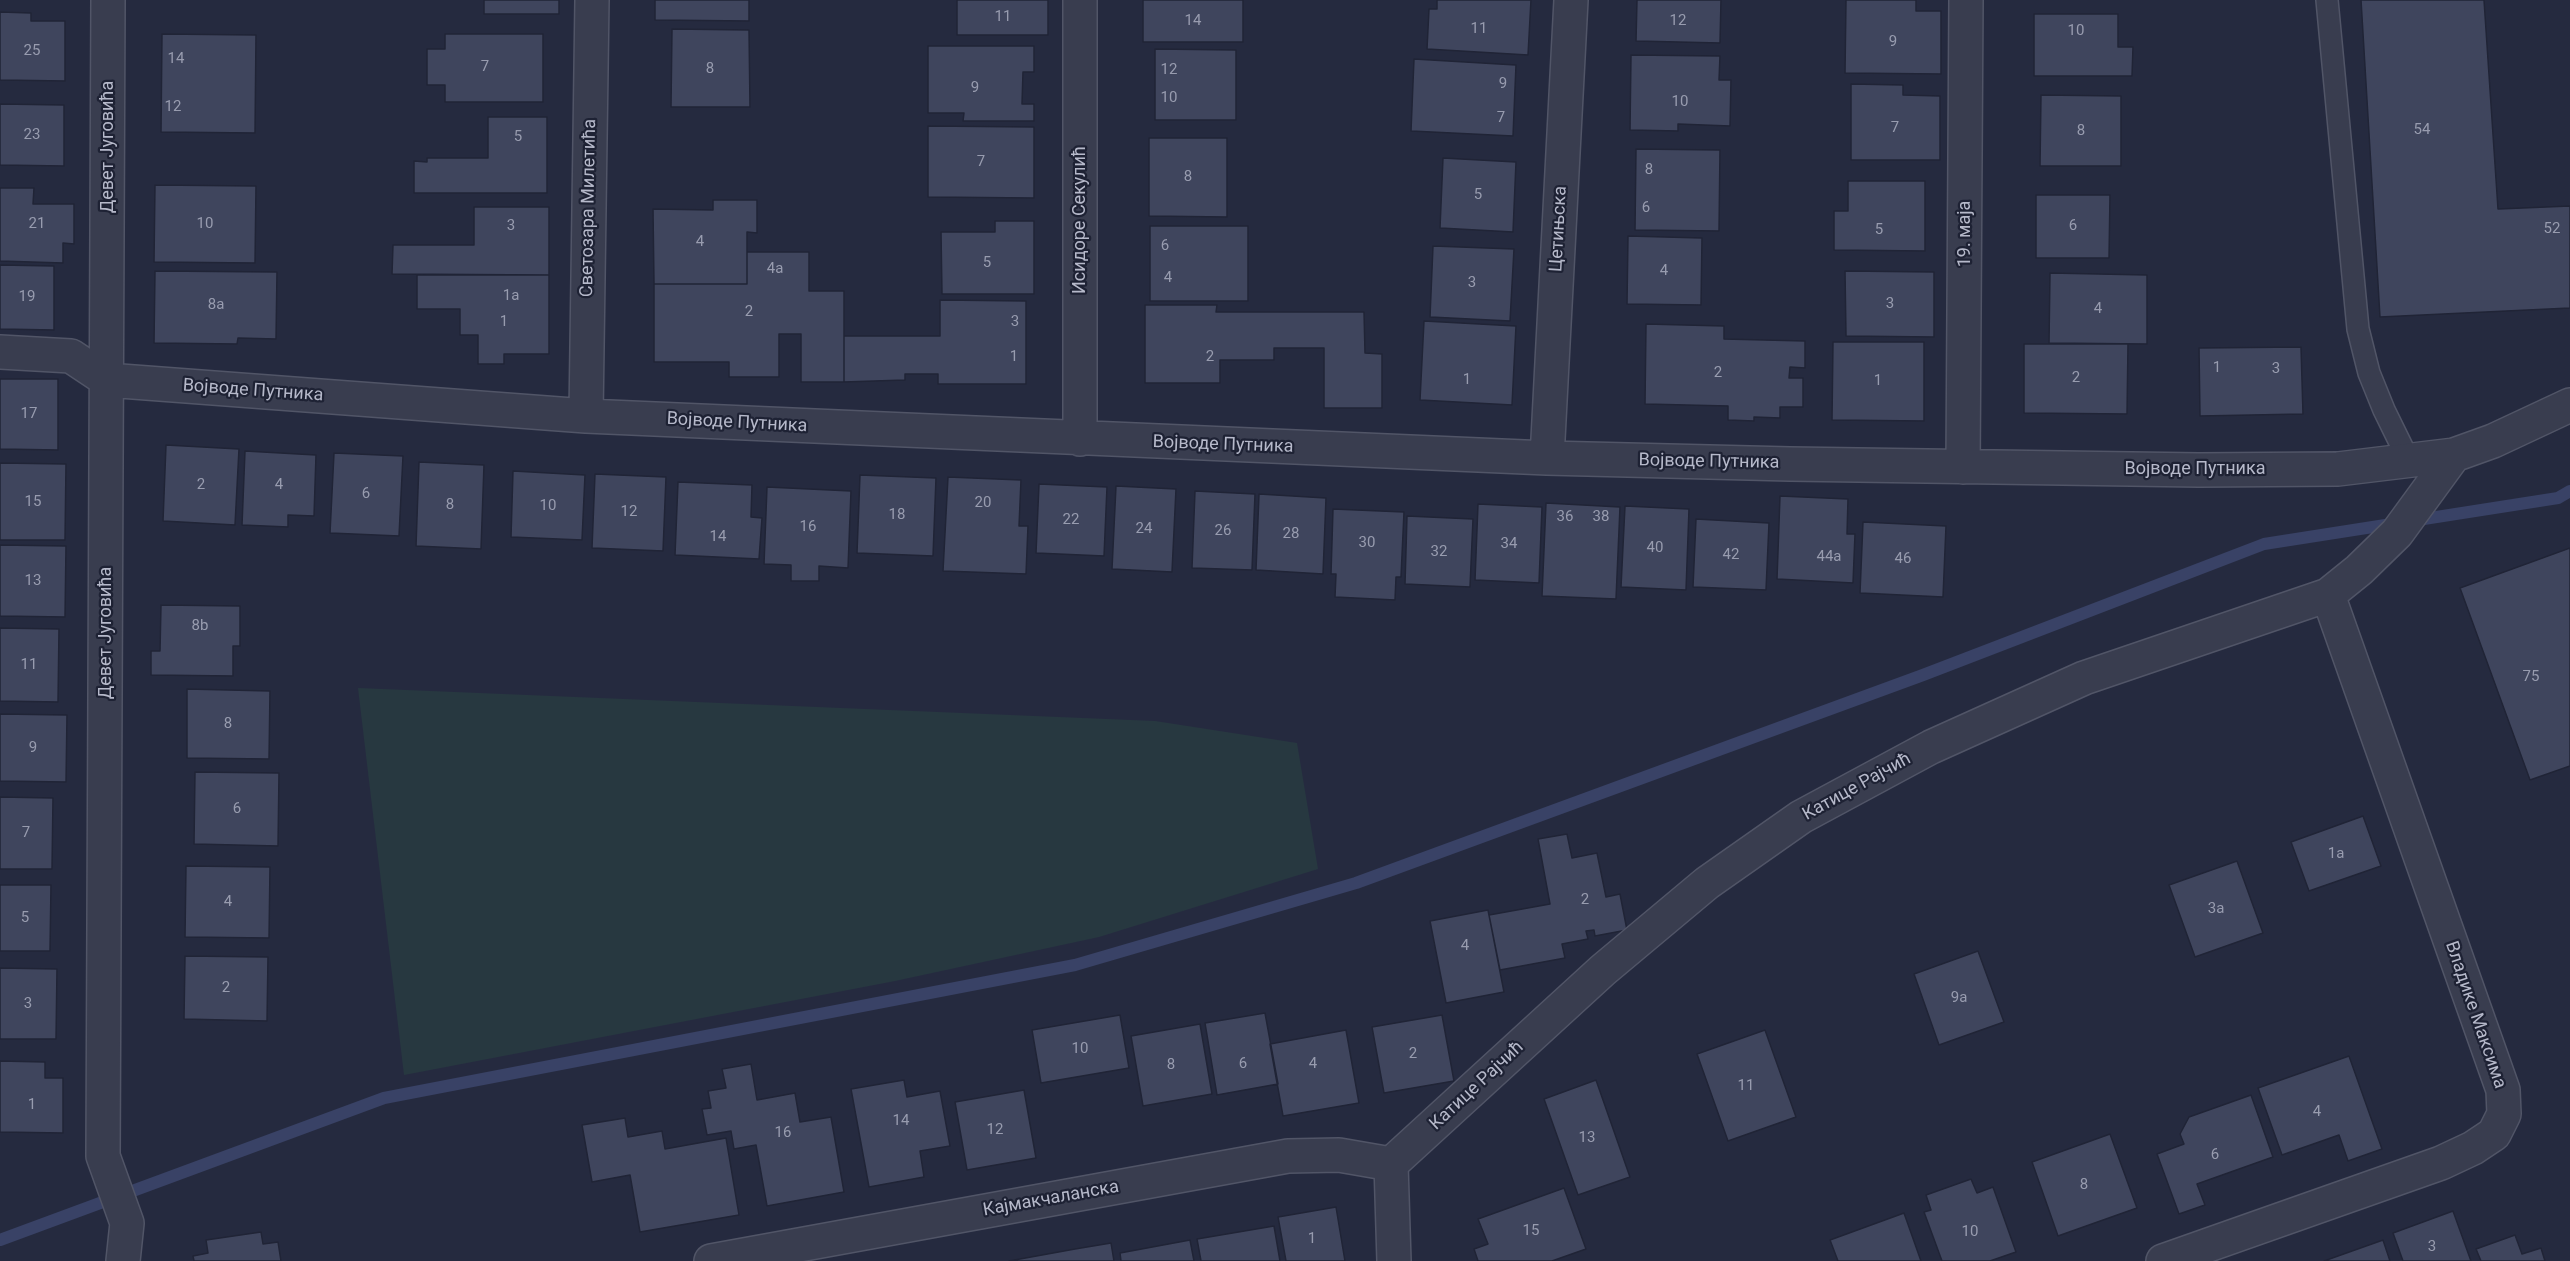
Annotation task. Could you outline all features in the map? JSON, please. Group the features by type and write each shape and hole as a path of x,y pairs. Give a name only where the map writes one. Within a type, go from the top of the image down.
{"street":[{"name":"Девет Југовића","path":"108,0 103,1156 127,1223 123,1261"},
{"name":"Светозара Милетића","path":"586,416 592,0"},
{"name":"Исидоре Секулић","path":"1080,0 1080,439"},
{"name":"Цетињска","path":"1547,458 1571,0"},
{"name":"19. маја","path":"1963,468 1966,0"},
{"name":"Војводе Путника","path":"0,352 71,356 107,380 586,416 1547,458 1963,468 2338,468 2454,455 2493,441 2570,405"},
{"name":"Катице Рајчић","path":"1391,1164 1603,970 1707,883 1800,817 1931,747 2084,678 2328,595 2359,570 2397,532 2454,455"},
{"name":"Владике Максима","path":"2163,1261 2441,1163 2473,1148 2494,1134 2504,1114 2503,1090 2328,595"},
{"name":"Кајмакчаланска","path":"711,1261 1288,1156 1339,1155 1391,1164"},
{"path":"1391,1164 1394,1261"}],"lane":[{"path":"2327,0 2358,329 2369,374 2409,460"}],"shaded area":[{"path":"358,688 1155,721 1297,743 1318,869 1099,937 895,981 404,1075"}],"building":[{"path":"484,0 559,0 559,14 484,14"},
{"path":"655,0 749,0 749,21 655,20"},
{"path":"957,0 1048,0 1048,35 957,35"},
{"path":"1143,0 1243,0 1243,42 1143,42"},
{"path":"1437,0 1531,0 1528,55 1427,49 1429,9 1437,9"},
{"path":"1637,0 1721,0 1720,43 1636,41"},
{"path":"1846,0 1916,0 1916,11 1941,11 1941,74 1845,73"},
{"path":"2361,0 2484,0 2498,209 2570,206 2570,308 2380,317"},
{"path":"0,12 31,13 31,21 65,21 65,81 0,80"},
{"path":"2034,14 2118,14 2118,47 2133,47 2132,76 2034,76"},
{"path":"672,29 749,30 750,107 671,107"},
{"path":"162,34 256,35 255,133 161,132"},
{"path":"445,34 543,34 543,102 445,102 445,85 427,85 427,49 445,49"},
{"path":"928,46 1034,46 1034,72 1023,72 1022,104 1034,104 1034,121 963,121 964,113 928,113"},
{"path":"1155,49 1236,50 1236,120 1155,120"},
{"path":"1631,55 1720,56 1719,80 1731,80 1730,126 1678,124 1678,131 1630,130"},
{"path":"1414,59 1516,65 1513,136 1411,131"},
{"path":"1851,84 1903,85 1903,95 1940,96 1940,160 1851,160"},
{"path":"2041,95 2121,96 2121,166 2040,166"},
{"path":"0,104 64,105 64,166 0,165"},
{"path":"488,117 547,117 547,193 414,193 414,161 427,162 427,158 488,158"},
{"path":"928,126 1034,127 1034,198 928,197"},
{"path":"1149,138 1227,138 1227,217 1149,216"},
{"path":"1636,149 1720,150 1719,231 1635,230"},
{"path":"1443,158 1516,162 1513,232 1440,228"},
{"path":"1848,181 1925,181 1925,251 1834,250 1834,211 1848,211"},
{"path":"155,185 256,186 255,263 154,262"},
{"path":"0,188 34,188 33,204 74,204 74,244 63,243 63,263 0,261"},
{"path":"2036,195 2110,195 2109,258 2036,258"},
{"path":"713,200 757,200 757,233 747,232 747,284 654,284 653,209 713,210"},
{"path":"474,207 549,207 549,275 392,274 393,245 474,245"},
{"path":"995,221 1034,221 1034,294 942,294 941,232 995,232"},
{"path":"1150,226 1248,226 1248,301 1150,301"},
{"path":"1628,236 1702,238 1701,305 1627,304"},
{"path":"1433,246 1514,249 1510,321 1430,317"},
{"path":"747,252 809,252 809,291 844,291 844,382 801,382 801,334 779,334 779,377 729,377 729,362 654,362 654,284 747,284"},
{"path":"0,265 54,266 54,330 0,329"},
{"path":"155,271 277,272 276,339 238,338 237,344 154,343"},
{"path":"1845,271 1934,272 1934,337 1846,336"},
{"path":"2050,273 2147,275 2147,344 2049,343"},
{"path":"417,275 549,275 549,354 504,354 504,364 478,364 478,335 460,335 460,309 417,309"},
{"path":"940,300 1026,301 1026,384 938,384 938,374 905,374 905,380 844,382 844,336 940,336"},
{"path":"1145,305 1217,305 1216,312 1364,312 1365,353 1382,354 1382,408 1324,408 1324,348 1274,348 1274,360 1220,360 1220,383 1145,383"},
{"path":"1424,321 1516,326 1512,405 1420,400"},
{"path":"1646,324 1724,326 1724,339 1805,341 1805,368 1790,367 1789,378 1803,378 1803,407 1780,407 1780,418 1754,417 1754,421 1728,420 1728,406 1645,404"},
{"path":"1833,342 1924,342 1924,421 1832,420"},
{"path":"2024,344 2128,344 2127,414 2024,413"},
{"path":"2301,347 2303,414 2200,416 2199,348"},
{"path":"0,379 58,379 58,450 0,449"},
{"path":"166,445 239,449 235,525 163,521"},
{"path":"245,451 316,455 314,516 288,515 288,527 242,525"},
{"path":"334,453 403,456 399,536 330,533"},
{"path":"419,462 484,465 481,549 416,546"},
{"path":"0,463 66,464 65,540 0,540"},
{"path":"513,471 585,475 582,540 511,537"},
{"path":"595,474 666,477 663,551 592,548"},
{"path":"860,475 936,478 933,556 857,553"},
{"path":"948,477 1021,480 1019,526 1028,526 1026,574 943,571"},
{"path":"678,482 752,485 751,517 762,518 759,559 675,555"},
{"path":"1039,484 1107,487 1104,556 1036,553"},
{"path":"1116,486 1176,489 1172,572 1112,569"},
{"path":"767,487 851,491 848,568 819,566 819,581 791,581 791,565 764,564"},
{"path":"1195,491 1255,494 1252,570 1192,568"},
{"path":"1259,494 1326,498 1323,574 1256,570"},
{"path":"1780,496 1848,499 1847,534 1855,534 1853,583 1777,579"},
{"path":"1546,503 1620,507 1616,599 1542,596"},
{"path":"1478,504 1542,507 1539,583 1475,580"},
{"path":"1625,506 1689,509 1686,590 1621,587"},
{"path":"1333,509 1404,512 1401,577 1396,577 1395,600 1335,597 1336,574 1331,574"},
{"path":"1407,516 1473,519 1470,587 1405,584"},
{"path":"1696,519 1769,523 1766,590 1693,587"},
{"path":"1863,522 1946,526 1943,597 1860,593"},
{"path":"0,545 66,546 65,617 0,616"},
{"path":"2570,548 2570,766 2530,780 2460,588"},
{"path":"161,605 240,606 240,646 233,646 233,676 151,675 151,651 160,651"},
{"path":"0,628 59,629 58,702 0,701"},
{"path":"187,689 270,691 269,759 187,758"},
{"path":"0,714 67,715 66,782 0,781"},
{"path":"195,772 279,773 278,846 194,844"},
{"path":"0,797 53,798 52,869 0,869"},
{"path":"2363,816 2381,866 2309,891 2291,842"},
{"path":"1567,834 1572,858 1597,853 1606,897 1620,894 1627,930 1595,936 1594,930 1586,931 1588,939 1562,944 1565,958 1500,970 1489,915 1550,904 1538,839"},
{"path":"2237,861 2263,933 2195,957 2169,885"},
{"path":"186,866 270,867 269,938 185,937"},
{"path":"0,885 51,885 50,951 0,951"},
{"path":"1488,910 1504,992 1446,1003 1430,921"},
{"path":"1978,951 2004,1022 1939,1045 1914,974"},
{"path":"185,956 268,957 267,1021 184,1019"},
{"path":"0,968 57,969 56,1039 0,1039"},
{"path":"1265,1013 1278,1084 1217,1095 1205,1023"},
{"path":"1120,1015 1129,1068 1041,1083 1032,1030"},
{"path":"1442,1015 1454,1081 1384,1093 1372,1027"},
{"path":"1200,1024 1212,1094 1143,1106 1131,1036"},
{"path":"1346,1030 1359,1103 1283,1116 1270,1044"},
{"path":"1765,1030 1796,1117 1728,1141 1697,1054"},
{"path":"2349,1056 2382,1149 2348,1161 2339,1135 2282,1155 2258,1088"},
{"path":"0,1061 45,1062 45,1078 63,1078 63,1133 0,1132"},
{"path":"751,1064 757,1100 795,1093 800,1122 831,1117 844,1192 767,1206 756,1145 734,1149 731,1131 707,1135 702,1109 711,1108 708,1091 726,1088 722,1069"},
{"path":"904,1080 907,1097 940,1091 950,1146 920,1151 924,1177 869,1187 851,1089"},
{"path":"1596,1080 1630,1177 1578,1195 1544,1099"},
{"path":"1024,1090 1036,1158 967,1170 955,1102"},
{"path":"2251,1095 2273,1157 2197,1184 2205,1205 2179,1214 2157,1154 2184,1144 2180,1134 2189,1117"},
{"path":"625,1118 628,1137 662,1131 665,1149 726,1138 739,1215 640,1232 630,1175 592,1182 582,1125"},
{"path":"2110,1134 2137,1208 2058,1236 2032,1162"},
{"path":"1971,1179 1977,1193 1993,1187 2016,1252 1990,1261 1942,1261 1924,1212 1931,1210 1926,1195"},
{"path":"1564,1188 1586,1249 1552,1261 1478,1261 1474,1249 1488,1244 1478,1219"},
{"path":"1336,1207 1345,1261 1286,1261 1278,1217"},
{"path":"2453,1211 2471,1261 2403,1261 2393,1233"},
{"path":"1904,1213 1921,1261 1838,1261 1830,1240"},
{"path":"1274,1226 1280,1261 1201,1261 1197,1239"},
{"path":"261,1232 263,1244 278,1242 281,1261 194,1261 193,1256 208,1253 206,1240"},
{"path":"2515,1235 2522,1254 2541,1248 2545,1261 2481,1261 2476,1249"},
{"path":"1190,1240 1194,1261 1121,1261 1120,1253"},
{"path":"2383,1240 2390,1261 2324,1261"},
{"path":"1111,1243 1114,1261 1009,1261 1075,1249"}],"waterway":[{"path":"0,1240 384,1098 1075,965 1356,883 1923,675 2264,544 2558,498 2570,491"}]}
